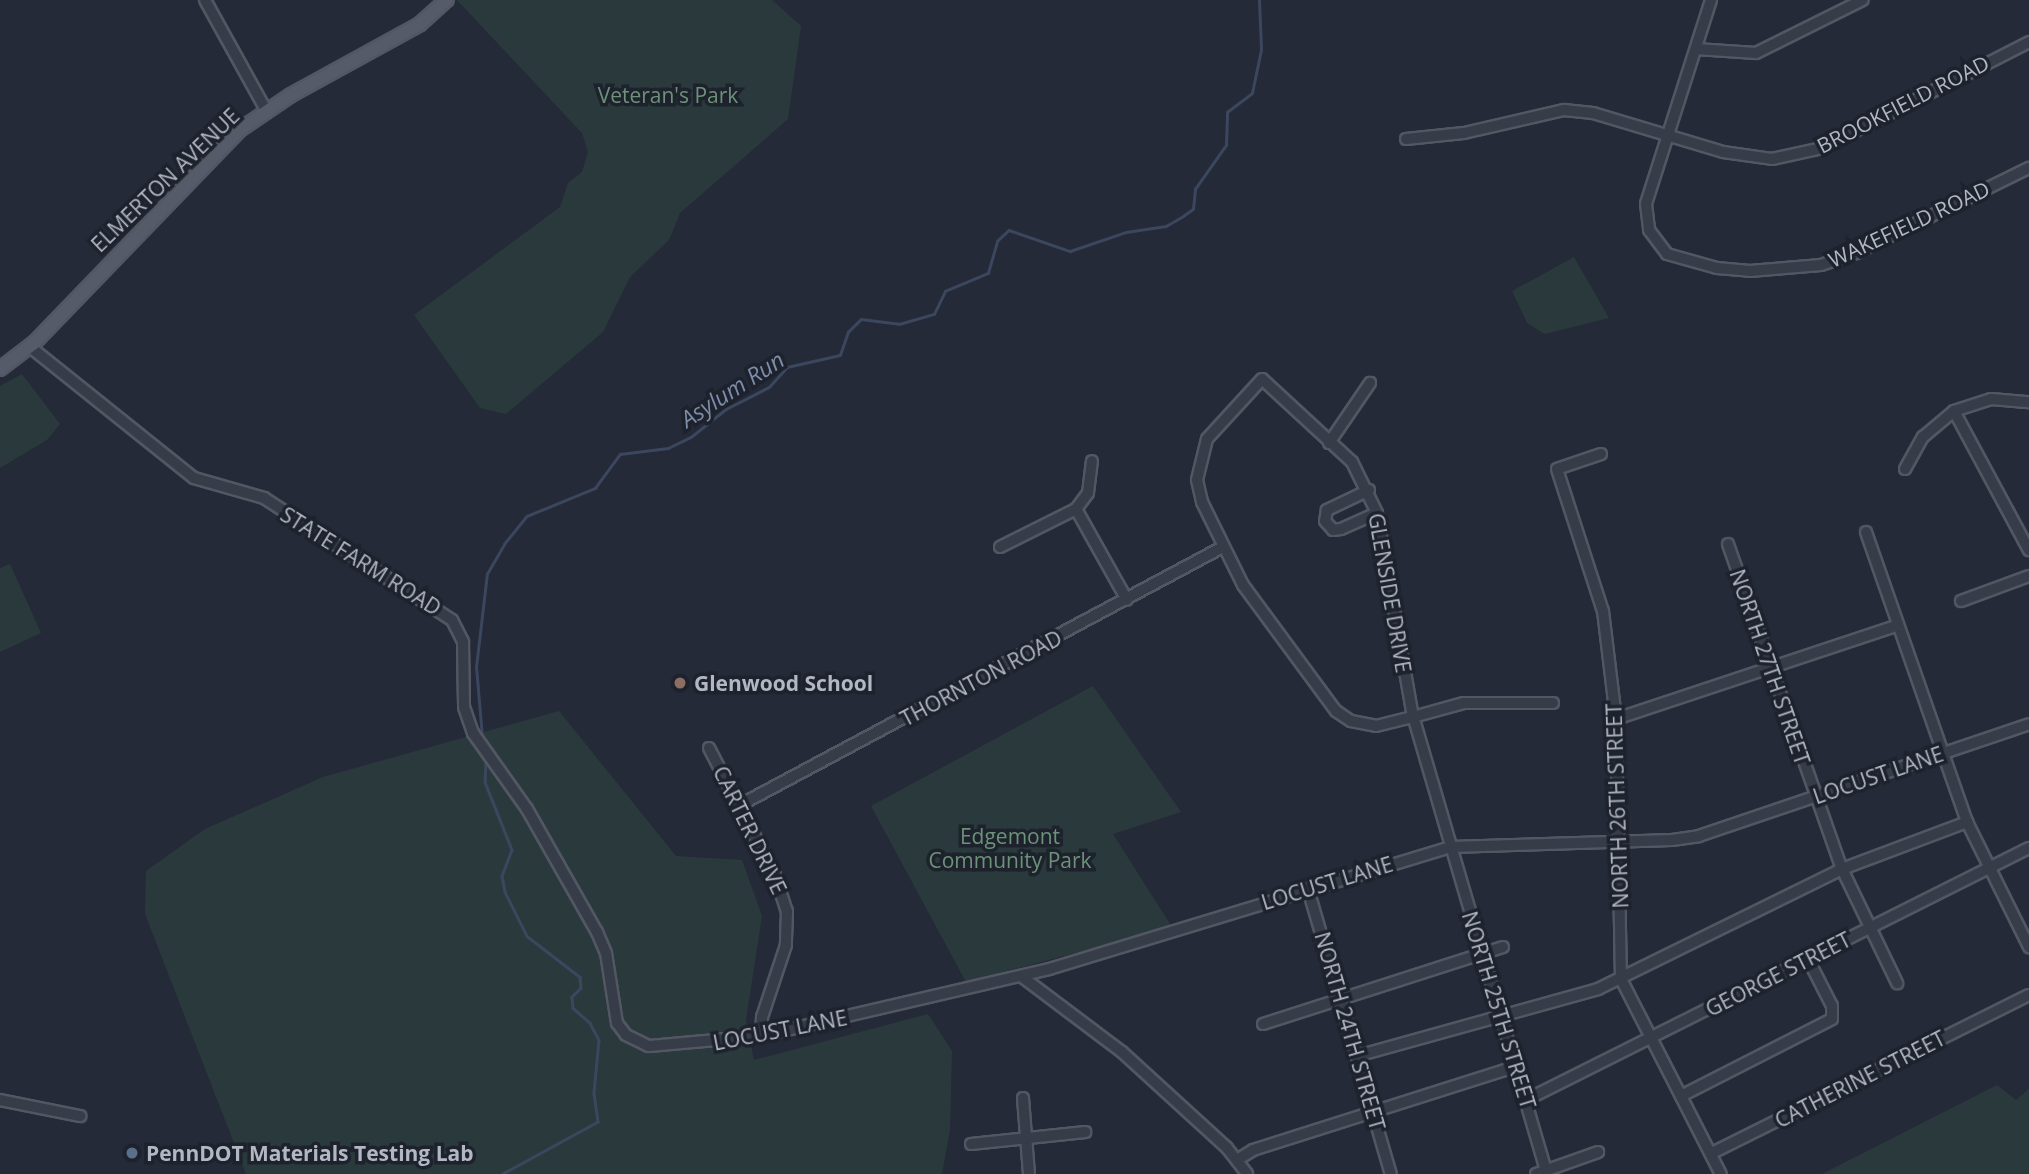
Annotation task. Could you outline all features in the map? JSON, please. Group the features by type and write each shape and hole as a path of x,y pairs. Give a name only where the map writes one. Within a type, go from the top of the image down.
{"main road":[{"name":"ELMERTON AVENUE","path":"0,369 29,346 210,159 266,110 420,24 447,0"}],"street":[{"path":"205,0 266,110"},
{"name":"WAKEFIELD ROAD","path":"1711,0 1646,204 1649,230 1667,254 1717,268 1776,270 1821,265 1856,253 2029,168"},
{"path":"1696,49 1756,53 1863,0"},
{"name":"BROOKFIELD ROAD","path":"1406,139 1464,133 1564,110 1593,113 1667,133 1723,152 1772,159 1822,148 2029,42"},
{"name":"STATE FARM ROAD","path":"29,346 194,478 264,498 452,620 463,642 464,707 479,744 527,809 597,932 606,953 612,1009 626,1034"},
{"name":"GLENSIDE DRIVE","path":"1221,548 1202,502 1197,480 1199,460 1207,439 1262,379 1352,462 1368,489 1377,513 1413,717 1451,847"},
{"path":"1329,443 1370,383"},
{"path":"1905,469 1923,437 1954,411 1991,399 2029,402"},
{"path":"1954,411 2029,550"},
{"name":"NORTH 26TH STREET","path":"1601,454 1557,468 1603,611 1616,719 1621,979 1712,1153"},
{"path":"1000,547 1076,509 1088,493 1092,461"},
{"path":"1368,489 1327,510 1325,521 1334,530 1341,529 1377,513"},
{"path":"1076,509 1127,600"},
{"path":"1866,532 1967,822 2029,947"},
{"name":"NORTH 27TH STREET","path":"1728,544 1842,869 1868,929 1897,983"},
{"path":"1221,548 1243,585 1336,711 1352,721 1376,726 1464,703 1553,703"},
{"name":"THORNTON ROAD","path":"740,805 1221,548"},
{"path":"1961,601 2029,576"},
{"path":"1616,719 1898,625"},
{"name":"LOCUST LANE","path":"626,1034 649,1046 666,1047 761,1036 1021,976 1451,847 1620,841 1699,835 2029,724"},
{"name":"CARTER DRIVE","path":"709,748 775,875 786,911 786,945 762,1017 761,1036"},
{"path":"1357,1056 1621,979 1842,869 1967,822"},
{"name":"NORTH 25TH STREET","path":"1451,847 1526,1100 1543,1172"},
{"name":"GEORGE STREET","path":"1526,1100 2029,848"},
{"name":"NORTH 24TH STREET","path":"1308,889 1391,1174"},
{"path":"1263,1024 1482,957 1503,947"},
{"path":"1681,1096 1832,1019 1832,1006 1808,959"},
{"path":"1021,976 1122,1052 1237,1160 1247,1174"},
{"name":"CATHERINE STREET","path":"1712,1153 2029,995"},
{"path":"1237,1160 1253,1150 1515,1067"},
{"path":"1023,1098 1029,1174"},
{"path":"0,1100 80,1116"},
{"path":"971,1144 1085,1132"},
{"path":"1543,1172 1598,1152"},
{"path":"1712,1153 1721,1174"}],"green space":[{"name":"Veteran's Park","path":"457,0 772,0 801,26 788,119 680,213 669,240 630,277 603,332 506,414 480,408 414,315 560,207 568,183 582,172 588,152 582,133"},
{"path":"1574,257 1609,318 1545,334 1527,323 1512,291"},
{"path":"22,374 60,424 47,440 0,468 0,386"},
{"path":"10,564 41,633 0,652 0,568"},
{"name":"Edgemont Community Park","path":"1093,686 1181,812 1113,834 1172,927 966,982 871,806"},
{"path":"559,711 676,856 742,860 762,916 746,1020 754,1060 928,1014 952,1051 950,1130 942,1174 246,1174 145,914 146,871 205,829 323,777"},
{"path":"1997,1085 2016,1100 2029,1089 2029,1174 1822,1174"}],"waterway":[{"name":"Asylum Run","path":"482,737 476,667 487,574 504,544 527,516 595,488 620,454 668,448 691,437 726,409 769,387 787,367 840,355 848,332 861,319 899,324 934,314 945,291 988,273 997,241 1009,230 1070,251 1126,232 1166,226 1193,209 1195,189 1226,145 1227,112 1252,93 1261,50 1259,0"},
{"name":"Asylum Run","path":"486,758 485,782 512,850 502,876 505,892 527,936 580,977 581,988 572,997 573,1008 590,1023 599,1040 594,1093 598,1122 503,1174"}],"place":[{"name":"Glenwood School","path":"680,683"},
{"name":"PennDOT Materials Testing Lab","path":"132,1153"}]}
